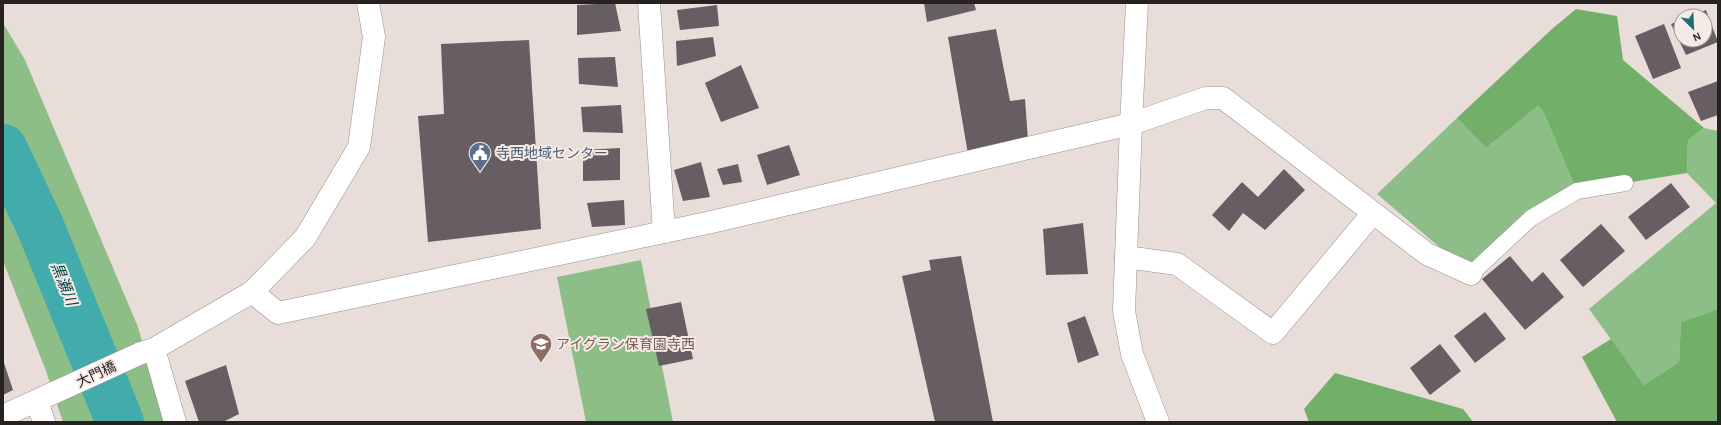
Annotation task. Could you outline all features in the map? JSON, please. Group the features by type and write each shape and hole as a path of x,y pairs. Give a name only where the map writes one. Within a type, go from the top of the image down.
{"street":[{"name":"大門橋","path":"3,416 147,351 252,292 305,238 359,146 374,37 368,3"},
{"path":"649,3 664,232"},
{"path":"1137,3 1124,311 1132,354 1158,422"},
{"path":"252,292 278,313 664,232 1131,124 1206,98 1223,98 1427,254 1471,274"},
{"path":"1126,257 1177,264 1273,333 1373,213"},
{"path":"147,351 176,422"},
{"path":"43,398 44,422"}],"lane":[{"path":"1471,274 1537,214 1576,191 1625,183"}],"green space":[{"path":"1576,9 1617,16 1623,60 1704,128 1688,140 1687,173 1577,191 1543,111 1538,106 1486,148 1457,118 1552,29"},
{"path":"3,23 25,60 138,327 165,422 63,422 46,371 3,261"},
{"path":"1538,106 1543,111 1577,191 1471,274 1377,194 1457,118 1486,148"},
{"path":"1704,128 1718,131 1718,309 1681,322 1679,362 1644,385 1589,309 1716,203 1687,173 1688,140"},
{"path":"641,260 673,422 586,422 557,277"},
{"path":"1718,309 1718,422 1617,422 1582,357 1611,339 1644,385 1679,362 1681,322"},
{"path":"1335,373 1463,409 1473,422 1309,422 1304,409"}],"building":[{"path":"615,3 621,31 577,35 577,5"},
{"path":"924,3 974,3 976,10 927,22"},
{"path":"717,5 719,26 680,30 677,10"},
{"path":"1664,24 1681,68 1653,79 1635,36"},
{"path":"996,29 1010,101 1025,99 1028,140 968,154 948,37"},
{"path":"1713,29 1718,42 1713,44"},
{"path":"713,37 716,56 677,66 676,41"},
{"name":"寺西地域センター","path":"529,40 541,229 428,242 418,116 444,114 441,44"},
{"path":"1683,48 1703,48 1686,55"},
{"path":"615,57 618,87 579,84 578,58"},
{"path":"741,65 759,108 721,122 705,83"},
{"path":"1718,81 1718,115 1701,121 1688,92"},
{"path":"621,105 623,133 583,132 581,107"},
{"path":"789,145 800,175 767,185 757,155"},
{"path":"620,148 620,180 583,181 583,150"},
{"path":"701,162 710,197 683,201 674,170"},
{"path":"738,164 742,182 723,185 717,169"},
{"path":"1284,169 1305,190 1265,230 1243,213 1229,231 1212,215 1242,182 1258,197"},
{"path":"1671,183 1690,207 1646,240 1628,217"},
{"path":"624,200 625,225 592,227 587,203"},
{"path":"1083,223 1088,274 1046,275 1043,229"},
{"path":"1601,224 1625,251 1583,287 1560,260"},
{"path":"961,256 993,422 935,422 902,276 931,270 929,260"},
{"path":"1510,256 1532,282 1543,272 1564,297 1525,330 1482,279"},
{"path":"681,302 693,359 659,366 646,309"},
{"path":"1485,312 1506,339 1475,363 1454,336"},
{"path":"1085,316 1099,355 1078,363 1067,323"},
{"path":"1440,344 1461,371 1430,395 1410,368"},
{"path":"3,360 13,390 3,395"},
{"path":"226,365 239,414 223,422 199,422 185,381"}],"waterway":[{"name":"黒瀬川","path":"3,148 40,226 120,422"}],"place":[{"name":"寺西地域センター","path":"480,172"},
{"name":"アイグラン保育園寺西","path":"541,364"}]}
